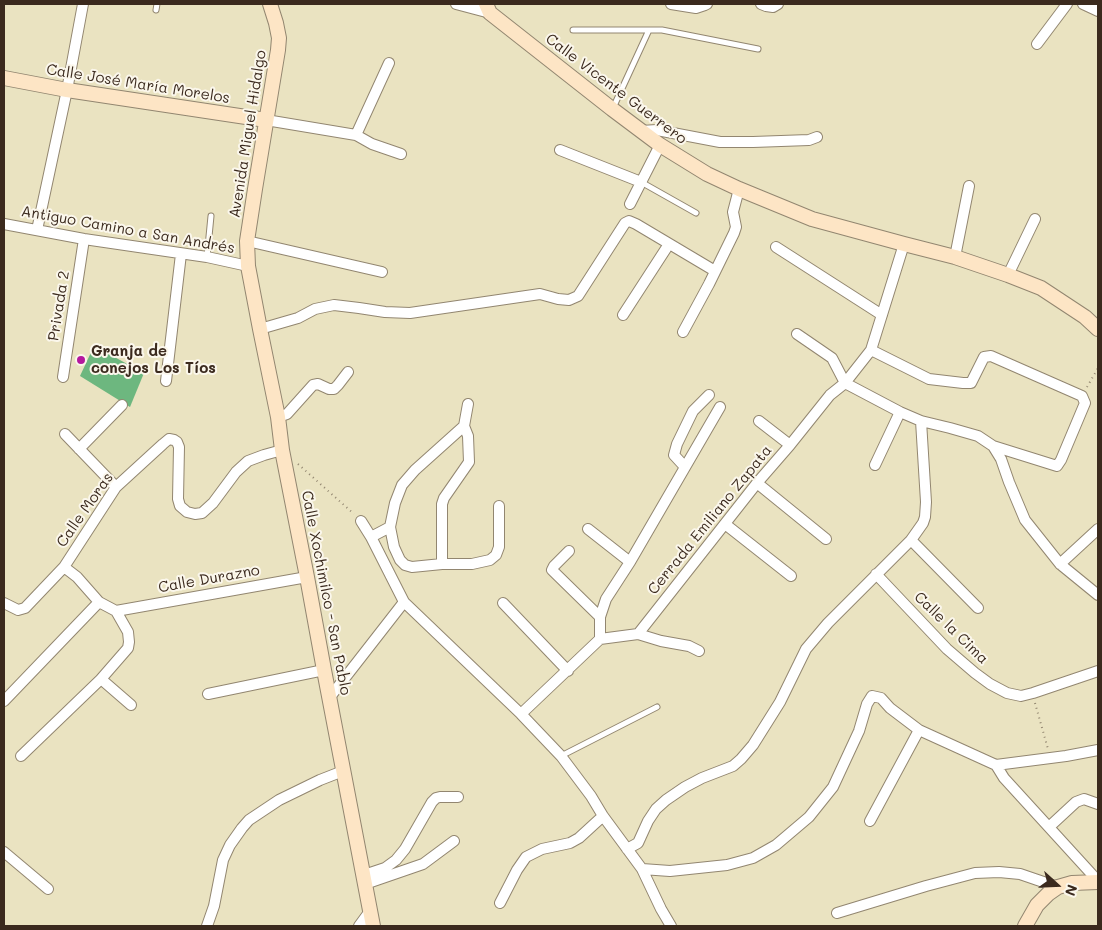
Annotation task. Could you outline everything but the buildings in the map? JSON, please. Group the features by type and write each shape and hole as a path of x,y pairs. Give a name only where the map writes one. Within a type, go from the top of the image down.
{"main road":[{"name":"Avenida Miguel Hidalgo","path":"248,266 247,241 254,189 278,50 279,38 270,4"},
{"name":"Calle Vicente Guerrero","path":"488,8 612,110 660,145 707,174 812,219 955,257 1008,275 1040,288 1057,298 1085,317 1098,329"},
{"name":"Calle José María Morelos","path":"4,78 67,90 266,120"},
{"name":"Calle Xochimilco - San Pablo","path":"248,266 373,926"},
{"path":"1025,926 1037,904 1058,887 1072,883 1098,882"}],"street":[{"path":"38,230 83,4"},
{"path":"456,4 488,8"},
{"path":"672,4 696,8 707,4"},
{"path":"761,4 773,7 778,4"},
{"path":"1036,44 1067,4"},
{"path":"1083,4 1098,11"},
{"path":"356,135 389,63"},
{"path":"266,120 356,135 372,144 401,154"},
{"path":"641,131 657,130 720,142 809,140 817,137"},
{"path":"630,204 660,145"},
{"path":"560,150 641,182"},
{"path":"955,257 970,186"},
{"path":"683,332 734,233 736,226 733,212 739,189"},
{"path":"1008,275 1035,219"},
{"path":"260,329 298,318 315,309 334,305 385,312 410,313 540,294 569,300 578,296 625,223 629,221 715,271"},
{"name":"Antiguo Camino a San Andrés","path":"4,224 84,239 207,257 248,266"},
{"name":"Privada 2","path":"63,377 84,239"},
{"name":"Avenida Miguel Hidalgo","path":"247,241 382,272"},
{"path":"623,315 669,244"},
{"path":"797,334 832,358 845,383 900,412 921,421 978,436 993,446 1057,466 1085,403 1082,396 991,356 984,357 971,383 963,383 929,379 871,350 904,244"},
{"path":"776,247 882,315"},
{"path":"166,381 181,254"},
{"name":"Cerrada Emiliano Zapata","path":"638,634 830,395 845,383 871,350"},
{"path":"278,417 287,414 313,385 318,384 329,389 334,388 338,386 348,372"},
{"path":"685,467 674,455 677,444 693,411 709,395"},
{"path":"442,564 442,504 444,498 469,462 468,436 464,426 468,404"},
{"path":"80,450 122,405"},
{"path":"600,639 600,617 606,599 630,562 720,407"},
{"path":"874,465 900,412"},
{"path":"759,421 790,445"},
{"path":"627,849 638,843 648,821 656,809 666,800 702,778 733,766 741,759 780,702 806,649 828,623 911,540 925,516 926,502 921,421"},
{"path":"464,426 415,470 402,485 395,503 390,527 394,547 400,560 405,565 412,567 472,564 490,560 496,555 499,546 499,506"},
{"path":"65,434 116,487"},
{"name":"Calle Moras","path":"116,611 99,602 64,567 116,487 169,439 174,440 179,447 178,499 180,506 187,512 194,514 202,513 236,472 248,461 282,450"},
{"path":"993,446 1001,459 1008,482 1025,520 1060,564 1098,595"},
{"path":"758,483 826,539"},
{"path":"361,521 404,602 521,714 561,756 642,869 671,926"},
{"path":"725,524 791,576"},
{"path":"371,537 390,527"},
{"path":"588,529 630,562"},
{"path":"1060,564 1098,529"},
{"path":"911,540 978,608"},
{"path":"568,551 552,570 600,617"},
{"path":"4,603 18,610 25,608 64,567"},
{"name":"Calle la Cima","path":"876,574 947,649 975,673 1007,693 1021,696 1033,694 1098,671"},
{"name":"Calle Durazno","path":"116,611 307,576"},
{"path":"4,701 99,602"},
{"path":"330,697 404,602"},
{"path":"503,603 568,671"},
{"path":"21,756 101,679 128,648 128,632 116,611"},
{"path":"521,714 600,639 638,634 661,641 689,646 699,651"},
{"path":"208,694 324,670"},
{"path":"101,679 131,705"},
{"path":"642,869 670,871 727,865 753,858 776,845 809,817 833,787 859,731 866,704 872,696 881,698 890,708 919,730 996,765 1098,750"},
{"path":"870,821 919,730"},
{"path":"996,765 1004,778 1098,882"},
{"path":"207,926 214,906 223,860 230,845 249,820 279,800 343,771"},
{"path":"365,879 396,860 405,849 436,798 440,796 458,797"},
{"path":"1049,827 1076,802 1084,800 1098,804"},
{"path":"500,903 526,857 542,849 570,843 603,816"},
{"path":"365,879 423,864 454,841"},
{"path":"4,852 48,889"},
{"path":"838,913 975,873 999,872 1020,874 1058,887"},
{"path":"359,926 370,911"}],"lane":[{"path":"573,30 662,30 758,49"},
{"path":"612,110 649,30"},
{"path":"641,182 696,213"},
{"path":"207,257 211,216"},
{"path":"561,756 657,707"}],"path":[{"path":"1082,396 1098,368"},
{"path":"297,463 361,521"},
{"path":"1033,694 1051,758"}],"green space":[{"path":"94,346 144,373 130,407 80,376"}],"place":[{"name":"Granja de conejos Los Tíos","path":"81,360"}]}
